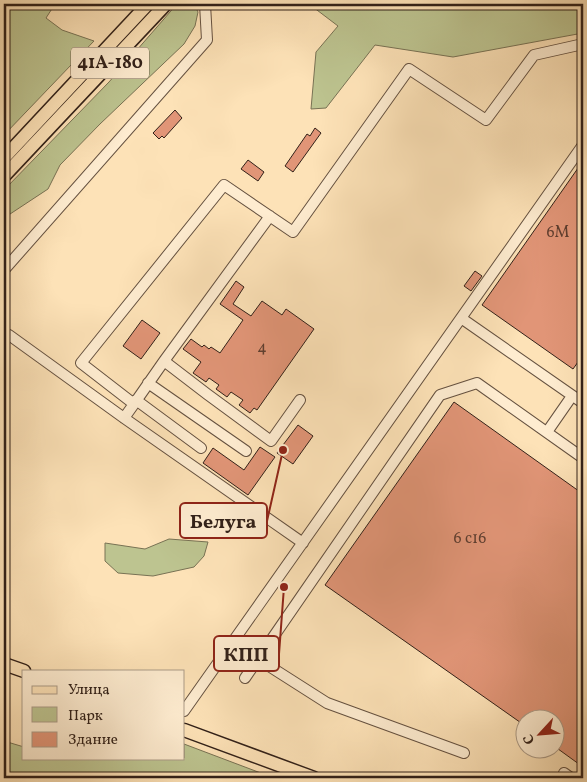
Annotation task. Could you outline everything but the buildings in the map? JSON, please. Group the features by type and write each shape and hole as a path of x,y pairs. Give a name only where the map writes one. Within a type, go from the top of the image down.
{"main road":[{"path":"113,40 138,4"},
{"name":"41А-180","path":"4,158 148,4"},
{"name":"41А-180","path":"4,176 166,4"},
{"path":"4,664 22,670"},
{"path":"185,730 314,778"}],"lane":[{"path":"4,270 207,40 205,4"},
{"path":"201,448 81,363 224,185 293,232 409,69 486,120 534,55 583,44"},
{"path":"185,711 583,145"},
{"path":"124,418 270,216"},
{"path":"461,318 572,396 583,401"},
{"path":"9,335 303,544"},
{"path":"164,361 272,441 300,400"},
{"path":"148,383 246,451"},
{"path":"245,678 440,395 477,383 583,458"},
{"path":"547,432 572,396"},
{"path":"258,659 327,704 464,753"}],"green space":[{"path":"12,4 55,4 46,18 62,30 94,41 4,135 4,14"},
{"path":"177,4 194,4 198,12 195,26 184,44 60,165 48,189 4,218 4,190 109,82"},
{"path":"309,4 583,4 583,25 581,26 583,27 583,33 453,57 375,45 326,108 311,109 316,52 338,26"},
{"path":"169,539 208,542 204,556 194,567 153,576 118,573 105,561 105,543 145,549"},
{"path":"4,741 22,746 22,760 185,760 185,744 274,778 4,778"}],"place":[{"name":"Белуга","path":"283,450"},
{"name":"КПП","path":"284,587"}]}
